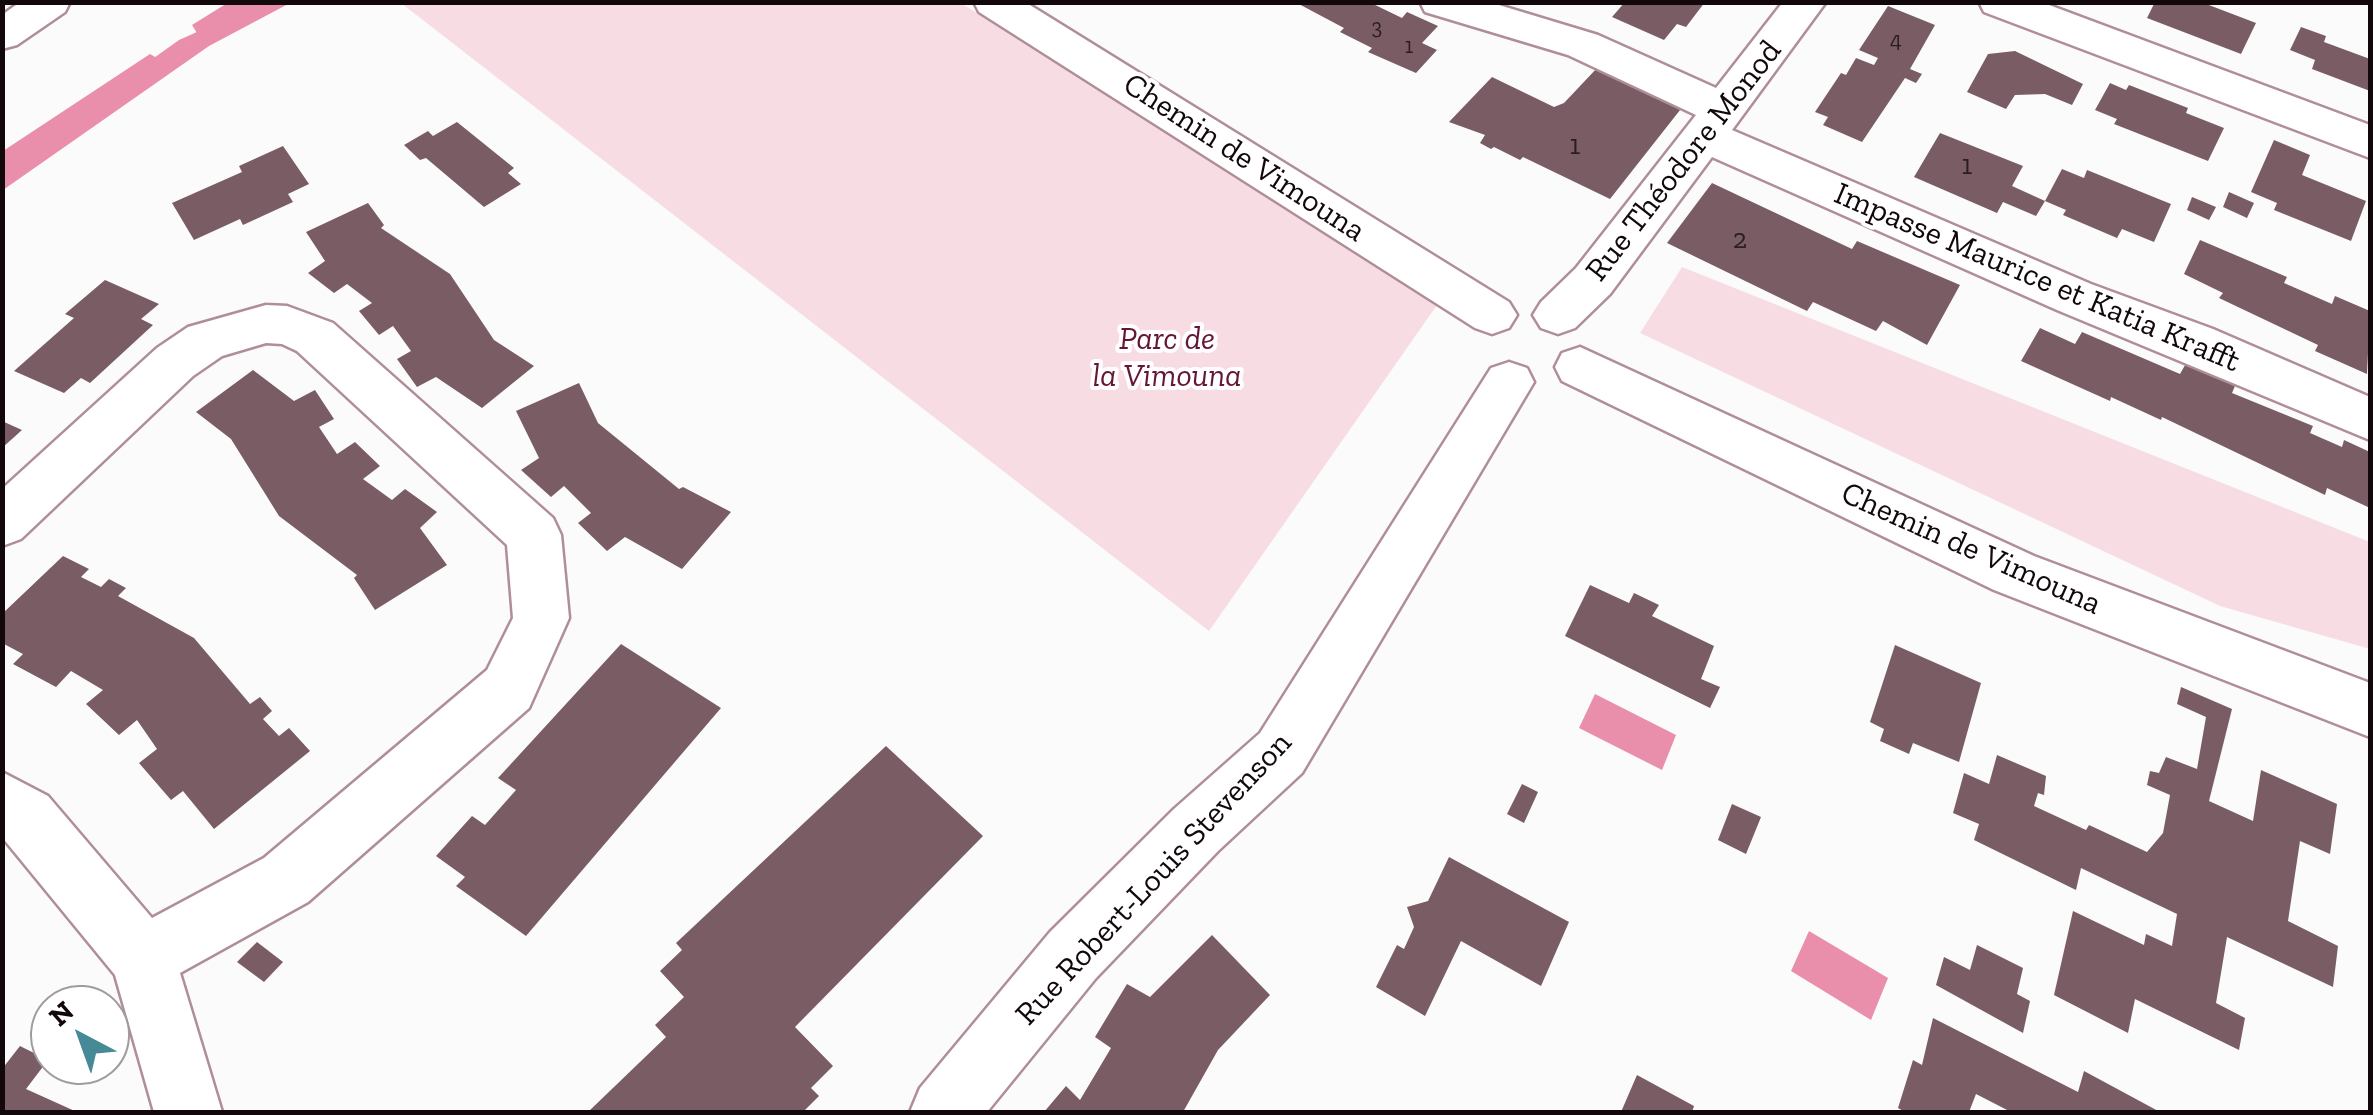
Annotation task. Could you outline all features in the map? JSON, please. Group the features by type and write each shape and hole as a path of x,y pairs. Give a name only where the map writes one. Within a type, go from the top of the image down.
{"street":[{"path":"2,35 50,2"},
{"name":"Chemin de Vimouna","path":"994,2 1492,315"},
{"name":"Impasse Maurice et Katia Krafft","path":"1440,2 1583,45 1715,123 2074,297 2370,419"},
{"name":"Rue Théodore Monod","path":"1558,315 1593,281 1806,2"},
{"path":"1998,2 2370,142"},
{"path":"1516,307 1558,315 1574,328 1582,343 1580,367 1561,384 1541,388 1509,382 1483,360 1478,344 1480,331 1492,315 1516,307"},
{"path":"2,523 175,362 206,341 266,324 287,325 315,337 534,535 541,618 508,689 286,880 144,958"},
{"name":"Chemin de Vimouna","path":"1580,367 2014,573 2370,710"},
{"name":"Rue Robert-Louis Stevenson","path":"944,1112 1072,955 1196,830 1281,753 1509,382"},
{"path":"2,801 26,817 144,958 188,1112"}],"green space":[{"name":"Parc de la Vimouna","path":"401,3 961,3 1437,305 1209,631"},
{"path":"1682,267 2370,542 2370,649 2220,606 1640,333"}],"shaded area":[{"path":"229,2 290,3 209,46 3,190 3,151 150,54 164,62 200,38 192,25"},
{"path":"1595,694 1676,735 1662,770 1579,728"},
{"path":"1809,931 1888,978 1871,1020 1791,971"}],"building":[{"path":"1295,2 1369,2 1402,18 1407,12 1438,26 1422,43 1437,50 1416,73 1368,52 1372,48 1340,32 1344,28"},
{"path":"1625,2 1705,2 1686,27 1677,24 1664,40 1612,17"},
{"path":"2155,2 2201,2 2256,23 2241,54 2147,18"},
{"path":"1888,6 1935,25 1910,69 1922,74 1916,83 1905,78 1862,142 1823,125 1828,117 1815,112 1856,58 1874,65 1878,58 1859,50"},
{"path":"2301,27 2326,36 2324,42 2370,59 2370,91 2312,69 2315,60 2290,50"},
{"path":"2015,51 2083,84 2072,105 2045,94 2015,95 2006,109 1967,92 1988,54"},
{"path":"1598,67 1684,105 1610,199 1523,157 1520,160 1491,149 1480,143 1485,135 1449,122 1492,77 1554,107 1564,103"},
{"path":"2110,83 2126,90 2129,85 2188,108 2186,113 2224,128 2208,161 2114,124 2117,119 2095,110"},
{"path":"457,122 514,168 508,173 521,184 484,207 426,158 420,160 404,145 428,131 433,136"},
{"path":"1940,133 2023,166 2012,186 2045,201 2036,216 2003,202 1997,213 1914,177"},
{"path":"2274,140 2310,155 2302,175 2366,201 2351,241 2274,210 2277,203 2251,192"},
{"path":"283,146 309,184 288,194 293,202 243,225 240,219 194,240 172,203 242,172 239,166"},
{"path":"2062,169 2084,178 2087,170 2171,204 2154,242 2122,229 2117,238 2063,215 2066,210 2045,201"},
{"path":"1712,183 1852,249 1857,241 1960,285 1927,345 1883,321 1876,331 1813,302 1807,311 1667,243"},
{"path":"2229,192 2254,203 2247,218 2223,207"},
{"path":"2192,197 2216,207 2209,220 2187,210"},
{"path":"368,203 384,225 381,228 450,274 494,340 534,366 482,408 436,377 417,387 397,359 411,351 393,326 379,335 359,311 372,303 347,284 334,293 308,273 325,261 306,232"},
{"path":"2200,240 2287,277 2284,283 2332,304 2335,296 2370,311 2367,374 2315,351 2318,345 2219,298 2223,293 2184,274"},
{"path":"105,280 159,304 141,319 153,325 90,383 81,378 64,393 14,371 74,318 65,314"},
{"path":"2040,328 2075,344 2082,332 2180,374 2188,360 2237,381 2232,393 2313,426 2310,433 2342,447 2344,440 2370,452 2370,508 2327,488 2325,495 2162,417 2161,420 2111,397 2110,401 2021,361"},
{"path":"253,370 294,401 315,390 334,419 319,427 337,454 355,442 380,466 363,479 392,500 405,489 437,512 420,528 447,565 375,610 354,578 357,575 279,516 231,439 196,412"},
{"path":"579,383 598,423 679,489 683,487 731,512 682,569 625,537 607,551 578,523 591,513 564,486 551,497 521,470 539,458 516,411"},
{"path":"2,421 22,430 2,448"},
{"path":"63,556 89,569 81,577 101,587 109,579 126,588 118,596 194,638 250,704 260,697 272,711 263,719 279,736 289,728 310,751 214,829 183,791 171,800 139,763 157,749 137,720 119,735 86,704 103,690 71,671 56,687 13,664 23,654 2,643 2,614"},
{"path":"1590,585 1629,603 1634,593 1659,605 1652,616 1714,646 1701,679 1720,687 1710,708 1565,636"},
{"path":"621,644 721,708 526,936 456,886 465,877 436,856 472,816 485,825 516,790 498,778"},
{"path":"1895,645 1981,683 1959,762 1913,743 1909,754 1880,741 1884,729 1870,722"},
{"path":"2181,687 2232,709 2209,801 2253,821 2261,770 2337,804 2330,854 2300,841 2288,921 2338,946 2333,987 2227,937 2216,1003 2245,1018 2239,1050 2135,999 2128,1033 2054,995 2073,911 2144,945 2146,934 2172,946 2177,914 2081,868 2076,890 1974,840 1979,824 1953,813 1964,773 1989,784 1997,755 2046,776 2044,795 2038,793 2034,806 2086,830 2089,825 2147,852 2163,833 2170,795 2147,785 2150,771 2159,773 2166,757 2197,769 2206,717 2177,704"},
{"path":"886,746 983,836 795,1027 833,1066 811,1088 819,1096 803,1112 588,1112 666,1037 655,1025 684,997 660,971 682,950 676,943"},
{"path":"1522,784 1538,792 1524,823 1507,814"},
{"path":"1732,804 1761,817 1746,854 1718,840"},
{"path":"1449,857 1569,922 1541,986 1461,941 1425,1016 1376,987 1397,945 1404,949 1414,927 1407,907 1428,901"},
{"path":"1212,935 1270,995 1218,1050 1183,1112 1044,1112 1066,1086 1080,1100 1111,1048 1095,1037 1127,984 1150,997"},
{"path":"257,942 283,962 264,982 237,962"},
{"path":"1977,945 2023,968 2017,994 2030,1001 2023,1033 1936,985 1944,957 1970,970"},
{"path":"1933,1018 2078,1092 2084,1071 2160,1112 2011,1112 1976,1094 1969,1112 1905,1112 1898,1108 1913,1060 1922,1065"},
{"path":"20,1046 30,1051 30,1084 26,1089 77,1112 2,1112 2,1069"},
{"path":"1637,1075 1694,1106 1692,1112 1621,1112"}],"waterway":[{"path":"142,73 184,43 217,27"}]}
